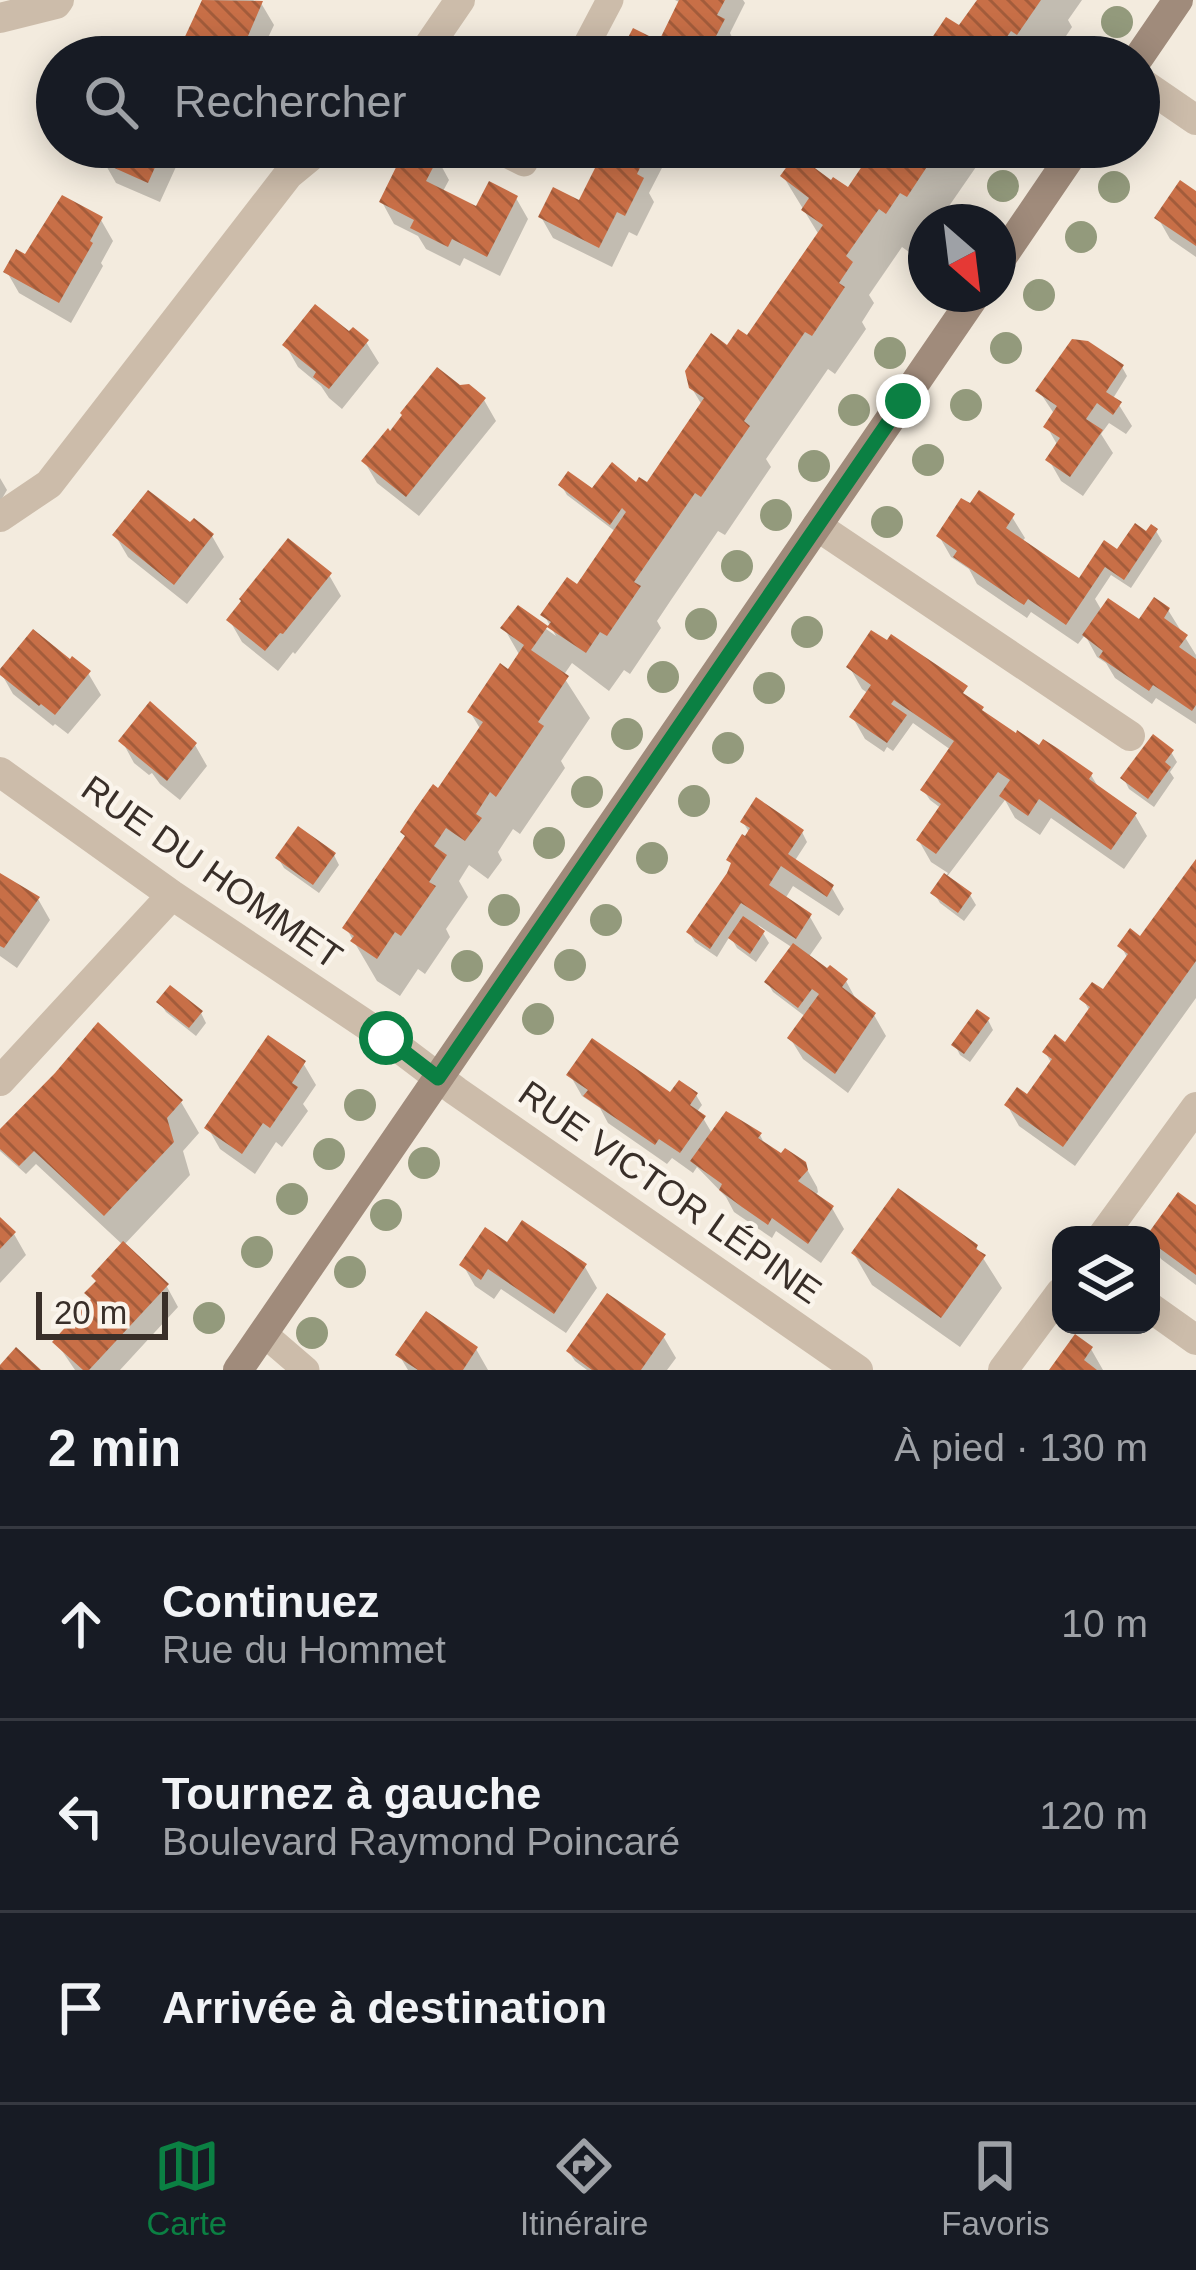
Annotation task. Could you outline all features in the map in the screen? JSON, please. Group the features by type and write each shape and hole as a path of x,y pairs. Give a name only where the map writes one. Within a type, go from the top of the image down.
{"main road":[{"path":"1153,36 1178,0"},
{"path":"1016,236 1063,168"},
{"path":"238,1370 964,312"}],"street":[{"path":"0,18 59,0"},
{"path":"435,36 460,0"},
{"path":"1160,95 1196,120"},
{"path":"0,517 49,484 296,168"},
{"path":"817,526 1130,736"},
{"name":"RUE DU HOMMET","path":"0,772 438,1078"},
{"path":"0,1081 172,895"},
{"name":"RUE VICTOR LÉPINE","path":"438,1078 858,1370"},
{"path":"1110,1226 1196,1107"},
{"path":"1003,1370 1052,1304"},
{"path":"1160,1314 1196,1340"}],"lane":[{"path":"591,36 610,0"},
{"path":"263,1333 306,1370"}],"building":[{"path":"202,0 263,1 248,36 185,36"},
{"path":"679,0 725,0 717,15 725,19 716,36 661,36"},
{"path":"977,0 1041,0 1017,35 1011,31 1008,36 933,36 946,17 959,25"},
{"path":"114,168 155,168 148,183"},
{"path":"396,168 433,168 426,181 476,206 489,181 518,196 487,257 452,239 448,247 410,228 414,220 379,202"},
{"path":"595,168 640,168 637,174 644,178 625,216 617,212 599,248 538,217 553,187 579,200"},
{"path":"786,168 815,168 848,187 861,168 926,168 907,197 900,193 886,214 879,209 846,256 853,262 839,283 845,287 812,336 805,332 744,421 750,426 701,497 695,493 649,560 634,582 641,586 607,636 600,632 586,653 547,627 551,622 540,615 567,577 577,584 626,512 622,508 610,525 558,485 568,471 592,488 612,462 636,482 639,477 647,482 704,398 689,388 685,371 711,333 727,345 738,329 747,335 823,225 801,210 809,198 780,176"},
{"path":"1180,180 1196,191 1196,246 1154,218"},
{"path":"62,195 103,217 59,303 3,272 16,249 25,254"},
{"path":"315,304 349,331 353,327 369,340 329,389 282,345"},
{"path":"1072,339 1088,341 1124,365 1106,392 1122,402 1113,415 1097,403 1086,419 1103,430 1070,477 1045,460 1060,438 1043,427 1057,406 1035,391"},
{"path":"437,367 486,398 406,497 361,461 388,428 390,431"},
{"path":"148,490 214,534 174,585 112,535"},
{"path":"979,490 1015,514 1006,528 1079,578 1104,540 1117,549 1135,523 1146,531 1151,524 1158,529 1124,580 1105,567 1066,625 1028,599 1024,605 1019,602 953,557 957,551 936,536 961,498 970,503"},
{"path":"288,538 332,573 265,651 226,620"},
{"path":"1154,597 1170,608 1164,618 1188,635 1179,647 1196,659 1192,711 1153,685 1149,691 1099,657 1103,651 1082,635 1108,598 1139,619"},
{"path":"518,605 548,626 531,650 569,676 538,722 544,726 496,797 490,792 476,814 482,818 465,841 446,828 434,846 447,855 429,882 436,886 401,936 395,932 377,959 350,941 354,936 342,928 405,836 400,832 416,808 433,784 438,788 483,722 467,712 500,663 508,669 524,645 500,628"},
{"path":"33,629 91,671 55,715 0,675"},
{"path":"871,630 887,640 891,634 968,686 963,693 982,710 1039,745 1043,739 1057,748 1093,773 1089,779 1137,813 1111,850 1039,799 1028,816 999,796 1010,780 998,772 936,854 916,840 941,804 920,790 954,741 894,700 891,704 907,715 887,743 849,717 871,685 846,667"},
{"path":"150,701 197,743 167,781 118,741"},
{"path":"1153,734 1174,750 1165,762 1171,767 1148,799 1120,778"},
{"path":"756,797 804,830 788,854 834,885 827,897 781,866 769,885 812,914 796,939 741,903 710,949 686,932 727,873 731,863 726,860 750,828 740,822"},
{"path":"298,826 336,853 313,885 275,858"},
{"path":"1196,859 1196,961 1063,1147 1004,1105 1017,1087 1027,1094 1052,1059 1042,1052 1055,1034 1065,1042 1090,1007 1079,999 1092,982 1103,989 1128,954 1117,946 1130,928 1140,936"},
{"path":"0,873 40,897 4,948 0,946"},
{"path":"944,873 972,893 958,913 930,893"},
{"path":"743,916 765,931 750,954 728,938"},
{"path":"793,943 848,979 842,987 876,1013 835,1074 787,1038 819,994 812,989 798,1008 764,982"},
{"path":"170,985 203,1011 189,1028 156,1002"},
{"path":"977,1009 990,1018 964,1054 951,1045"},
{"path":"98,1022 183,1100 167,1118 174,1142 104,1216 34,1151 19,1166 0,1149 0,1129"},
{"path":"268,1035 306,1061 292,1083 298,1087 270,1128 263,1123 242,1154 204,1128"},
{"path":"592,1038 670,1092 679,1080 698,1093 690,1105 706,1116 680,1153 659,1139 655,1145 583,1096 588,1090 566,1075"},
{"path":"726,1111 762,1133 758,1138 781,1153 785,1148 806,1162 808,1170 798,1181 834,1206 808,1244 772,1218 768,1225 742,1207 719,1190 722,1184 690,1161"},
{"path":"898,1188 986,1255 941,1318 851,1253"},
{"path":"1178,1192 1196,1205 1196,1275 1160,1249 1160,1226 1153,1226"},
{"path":"0,1217 16,1232 0,1249"},
{"path":"522,1220 587,1264 554,1314 488,1269 481,1280 459,1265 485,1227 507,1242"},
{"path":"123,1241 169,1284 89,1370 83,1370 52,1342 91,1299 84,1293 96,1281 91,1276"},
{"path":"607,1293 666,1334 641,1370 592,1370 566,1351"},
{"path":"426,1311 478,1347 463,1370 418,1370 395,1355"},
{"path":"1075,1334 1093,1347 1084,1360 1097,1370 1049,1370"},
{"path":"16,1347 41,1370 0,1370"}],"route":[{"path":"386,1038 438,1078 903,401"}]}
